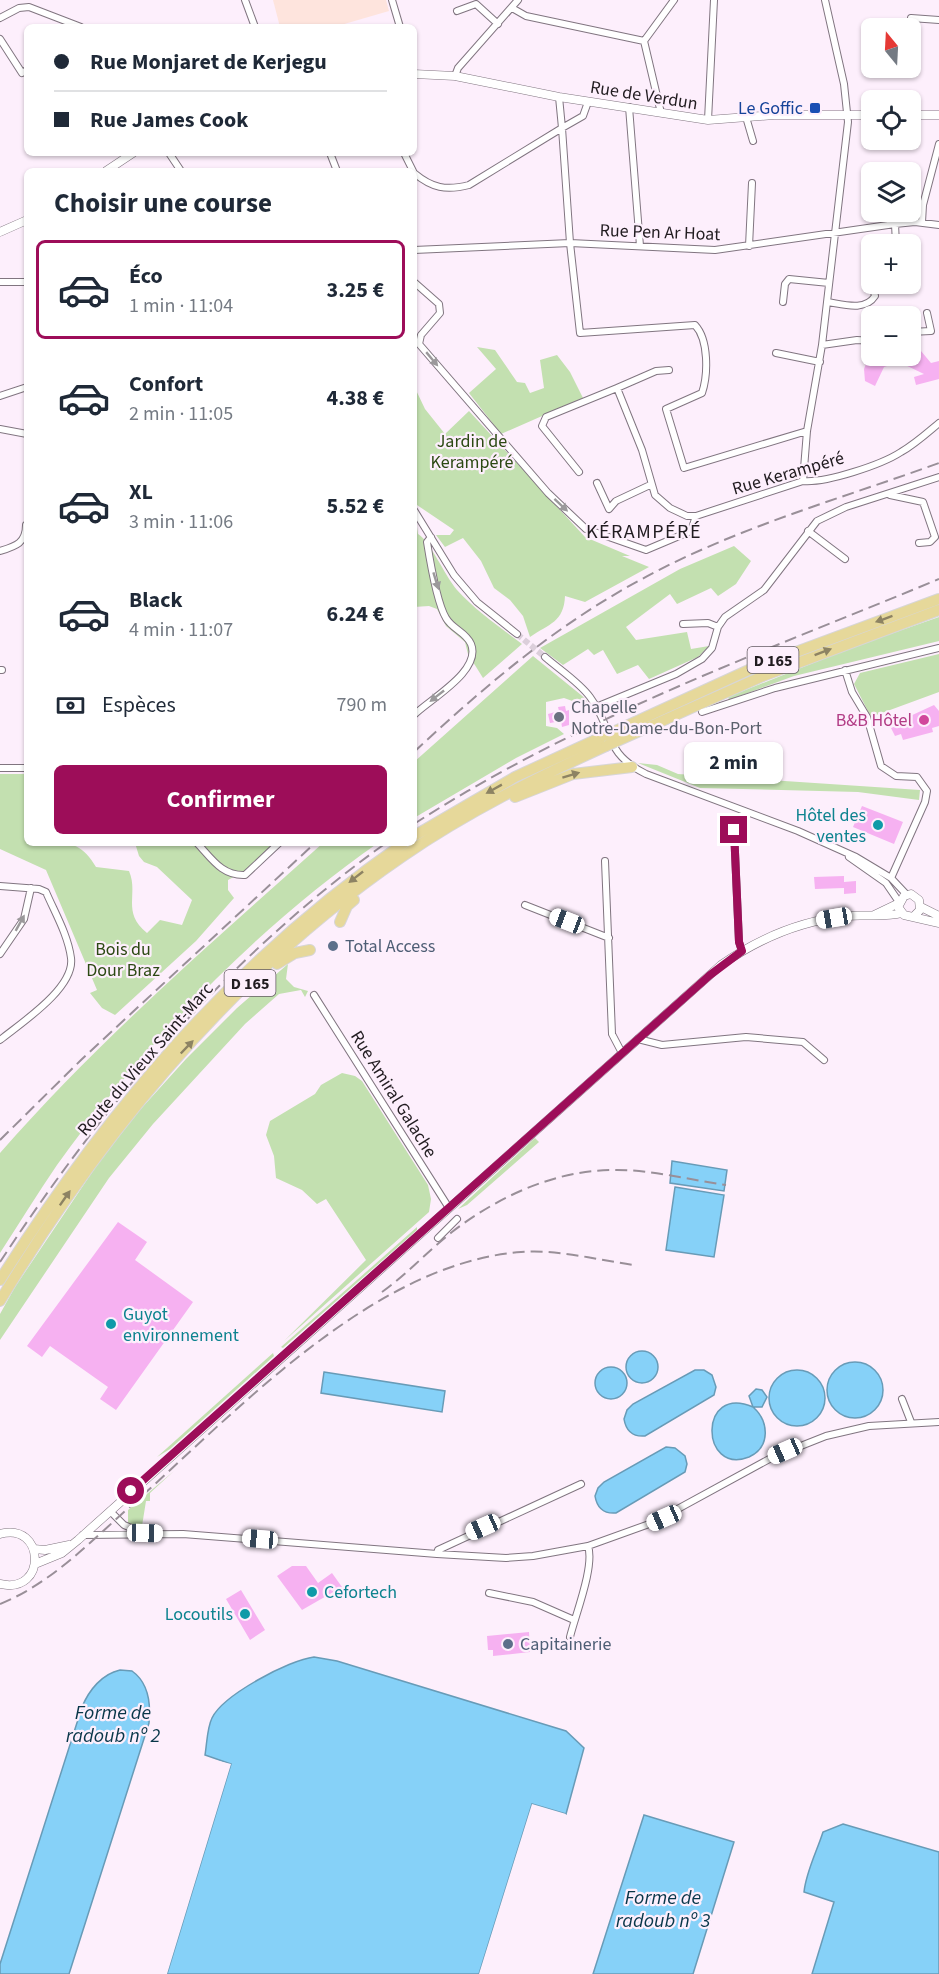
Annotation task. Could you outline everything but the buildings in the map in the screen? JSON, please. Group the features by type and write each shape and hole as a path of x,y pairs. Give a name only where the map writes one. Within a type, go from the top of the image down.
{"highway":[{"name":"Route du Vieux Saint-Marc","path":"0,1301 42,1231 112,1133 181,1054 256,977 314,925 384,869 440,832 536,779 753,668 939,599"},
{"name":"Route du Vieux Saint-Marc","path":"417,834 515,777 610,741 773,672 939,610"},
{"path":"340,922 347,906 440,832 510,799 573,774 632,767"},
{"name":"Route du Vieux Saint-Marc","path":"0,1280 96,1138 171,1048 279,942 356,877 400,846"},
{"path":"256,977 295,953 310,950"}],"street":[{"path":"245,0 254,24"},
{"path":"392,0 399,24"},
{"path":"455,76 458,68 518,0"},
{"path":"661,113 644,40 674,0"},
{"path":"708,120 714,0"},
{"path":"803,481 807,431 820,362 848,115 842,73 825,0"},
{"path":"456,11 476,4 498,24"},
{"path":"0,18 19,8 29,7 73,24"},
{"path":"513,8 526,16 644,40"},
{"path":"921,19 939,20"},
{"path":"0,39 22,74 24,72"},
{"name":"Rue de Verdun","path":"417,74 455,76 559,97 708,120 861,115"},
{"path":"559,97 570,243 580,333 695,325 702,332 706,380 702,393 666,409 684,468 807,431"},
{"path":"417,174 430,185 441,188 453,189 469,185 582,116 588,102"},
{"path":"628,107 640,246"},
{"path":"921,115 939,115"},
{"path":"746,117 753,141"},
{"path":"922,222 923,205 939,144"},
{"path":"110,168 128,156"},
{"path":"749,246 752,183"},
{"path":"0,232 24,221"},
{"name":"Rue Pen Ar Hoat","path":"417,250 570,243 702,251 895,224 922,222 939,225"},
{"path":"895,224 896,234"},
{"path":"783,302 785,284 789,279 829,283"},
{"path":"0,282 24,282"},
{"path":"417,285 439,304 440,313 418,339 420,344 548,493 586,529 646,550 691,531 696,516 687,516 670,508 655,495 650,485 646,463 617,388"},
{"path":"827,302 852,306 868,303 875,294"},
{"path":"921,331 931,331 927,313"},
{"path":"822,345 861,340"},
{"path":"776,354 820,362"},
{"path":"579,472 542,426 546,417 656,371 669,370"},
{"path":"0,396 24,388"},
{"name":"Rue Kerampéré","path":"696,516 803,481 816,482 888,458 901,452 939,423"},
{"path":"0,429 24,433"},
{"path":"596,707 676,674 702,659 712,648 718,627 725,617 764,590 782,570 817,521 846,507 939,477"},
{"path":"597,483 609,509 616,501 650,485"},
{"path":"889,495 923,502 935,537 930,542 919,543"},
{"path":"417,515 454,575 477,602 517,634"},
{"path":"808,531 845,559"},
{"path":"417,713 460,677 470,663 472,654 472,645 466,636 451,625 440,605 427,542 431,537"},
{"path":"0,551 21,543 24,538"},
{"path":"683,624 708,623 718,627"},
{"path":"702,712 775,688 939,648"},
{"path":"545,657 586,692 596,707 610,741 632,767 798,831 856,856 891,878 908,895 917,897 921,907 939,916"},
{"path":"845,670 852,692 867,717 881,766 896,776 917,777 927,791 925,802 891,878"},
{"path":"0,768 24,768"},
{"path":"734,830 739,942 742,951"},
{"path":"200,846 224,872 232,875 245,875 276,846"},
{"path":"842,851 885,883 899,903 902,913"},
{"path":"605,861 612,1034 622,1053"},
{"path":"0,886 31,888 46,892 67,938 71,967 57,992 0,1040"},
{"path":"0,954 24,920 31,888"},
{"path":"873,915 899,903 908,895"},
{"path":"525,905 609,938"},
{"path":"914,916 921,907"},
{"path":"0,1584 8,1586 22,1582 35,1564 57,1556 74,1543 710,975 742,951 772,936 807,924 842,917 902,913 939,924"},
{"name":"Rue Amiral Galache","path":"314,995 448,1208"},
{"path":"638,1039 662,1045 746,1037 803,1042 824,1060"},
{"path":"438,1238 457,1219"},
{"path":"902,1399 911,1422"},
{"path":"83,1535 145,1533 437,1554 515,1557 588,1546 674,1513 763,1462 798,1446 869,1426 939,1422"},
{"path":"437,1554 438,1550 464,1535 581,1484"},
{"path":"110,1510 124,1525 145,1533"},
{"path":"0,1534 18,1534 34,1549 35,1564"},
{"path":"34,1549 56,1549 74,1543"},
{"path":"570,1637 590,1553 588,1546"},
{"path":"489,1593 533,1602 574,1620"}],"shaded area":[{"path":"273,0 386,0 389,11 344,24 279,24"}],"green space":[{"path":"477,347 495,350 517,382 525,383 530,393 544,388 540,360 557,355 570,372 583,398 501,434 469,393 496,369"},
{"name":"Jardin de Kerampéré","path":"417,392 425,409 445,434 469,411 585,537 630,556 622,556 649,567 585,602 565,596 562,612 558,617 530,637 523,616 510,600 494,588 481,561 463,538 445,547 436,535 450,535 454,530 417,505"},
{"path":"417,527 418,534 428,544 447,576 464,598 522,644 483,678 468,654 465,642 446,626 437,609 429,606 417,607"},
{"path":"734,546 751,561 736,584 718,596 711,588 677,604 670,594 626,627 636,640 687,632 691,649 709,646 698,657 649,679 638,665 617,674 603,650 594,655 588,649 563,665 540,648 680,569"},
{"path":"939,617 939,641 794,676 729,700 728,697 853,647"},
{"path":"939,654 939,692 871,717 854,684 860,673"},
{"path":"533,656 586,699 589,707 564,698 546,702 546,726 557,728 564,734 516,758 417,816 417,759"},
{"path":"638,763 657,765 678,774 920,790 919,800 858,792 700,788"},
{"name":"Bois du Dour Braz","path":"0,774 24,774 24,846 75,846 89,857 96,867 129,871 132,879 132,903 135,918 147,933 160,920 182,925 192,900 157,867 144,862 136,846 271,846 247,870 228,880 228,890 234,898 196,941 115,1015 102,1008 90,993 97,990 46,870 0,849"},
{"path":"320,846 374,846 333,876 246,950 164,1033 126,1076 57,1165 0,1253 0,1153 76,1071 198,955"},
{"path":"288,964 286,979 294,987 308,991 305,997 301,990 279,994 245,1024 153,1124 109,1178 0,1340 0,1314 15,1287 99,1162 139,1111 186,1059 237,1008"},
{"path":"342,1073 355,1076 362,1081 428,1185 431,1199 429,1212 284,1341 366,1260 326,1199 317,1204 302,1190 276,1178 274,1156 266,1135 270,1121 315,1094 321,1085"},
{"path":"535,1138 539,1142 467,1205 458,1209"},
{"path":"417,1227 417,1230 283,1348 281,1347"},
{"path":"273,1353 274,1356 170,1449 157,1457"},
{"path":"174,1471 150,1493 150,1501 146,1501 142,1526 135,1528 128,1524 128,1510"}],"water":[{"path":"672,1161 727,1170 724,1191 670,1183"},
{"path":"675,1187 724,1195 714,1257 666,1250"},
{"path":"642,1351 654,1355 658,1367 654,1379 642,1383 630,1379 626,1367 630,1355"},
{"path":"855,1362 866,1364 875,1370 881,1379 883,1390 881,1401 875,1410 866,1416 855,1418 844,1416 835,1410 829,1401 827,1390 829,1379 835,1370 844,1364"},
{"path":"611,1367 623,1371 627,1383 623,1395 611,1399 599,1395 595,1383 599,1371"},
{"path":"695,1370 704,1370 712,1375 716,1387 714,1395 645,1436 628,1430 624,1419 627,1410 633,1404"},
{"path":"797,1370 808,1372 817,1378 823,1387 825,1398 823,1409 817,1418 808,1424 797,1426 786,1424 777,1418 771,1409 769,1398 771,1387 777,1378 786,1372"},
{"path":"324,1372 445,1391 442,1412 321,1393"},
{"path":"756,1389 762,1390 767,1397 762,1407 753,1407 749,1396"},
{"path":"735,1403 753,1407 765,1426 761,1447 749,1457 733,1459 721,1454 714,1443 712,1430 715,1417 722,1407"},
{"path":"666,1447 675,1448 685,1456 687,1464 685,1472 616,1513 599,1507 595,1496 598,1488 604,1482"},
{"path":"314,1657 337,1661 566,1731 584,1748 566,1814 532,1804 479,1974 167,1974 231,1764 205,1755 212,1718 229,1699 258,1680 289,1665"},
{"name":"Forme de radoub nº 2","path":"120,1670 132,1671 142,1681 148,1694 149,1723 69,1974 0,1974 0,1964 82,1707 97,1684 107,1675"},
{"name":"Forme de radoub nº 3","path":"644,1815 734,1842 693,1974 593,1974"},
{"path":"843,1824 939,1852 939,1974 812,1974 834,1902 804,1892 805,1884 823,1832"}],"pier":[{"path":"203,1757 231,1764 167,1974 164,1974 227,1766"},
{"path":"532,1804 566,1814 565,1817 534,1808 482,1974 479,1974"}],"tunnel":[{"path":"517,634 545,657"}],"railway":[{"path":"417,749 522,658 580,616 642,579 751,529 939,463"},
{"path":"417,822 476,786 604,720 737,661 939,579"},
{"path":"0,1140 81,1060 312,846"},
{"path":"0,1262 83,1144 174,1034 274,933 328,887 382,846"},
{"path":"382,1292 443,1239 470,1219 509,1196 551,1180 595,1171 631,1170 726,1185"},
{"path":"0,1604 37,1585 70,1560 263,1386 311,1347 361,1312 413,1283 466,1262 521,1252 563,1253 634,1265"}],"place":[{"name":"Le Goffic","path":"815,108"},
{"name":"Chapelle Notre-Dame-du-Bon-Port","path":"559,717"},
{"name":"B&B Hôtel","path":"924,720"},
{"name":"Hôtel des ventes","path":"878,825"},
{"name":"Total Access","path":"333,946"},
{"name":"Guyot environnement","path":"111,1324"},
{"name":"Cefortech","path":"312,1592"},
{"name":"Locoutils","path":"245,1614"},
{"name":"Capitainerie","path":"508,1644"}],"district":[{"name":"KÉRAMPÉRÉ","path":"644,531"}],"route":[{"path":"131,1491 710,975 742,951 739,942 734,830"}]}
